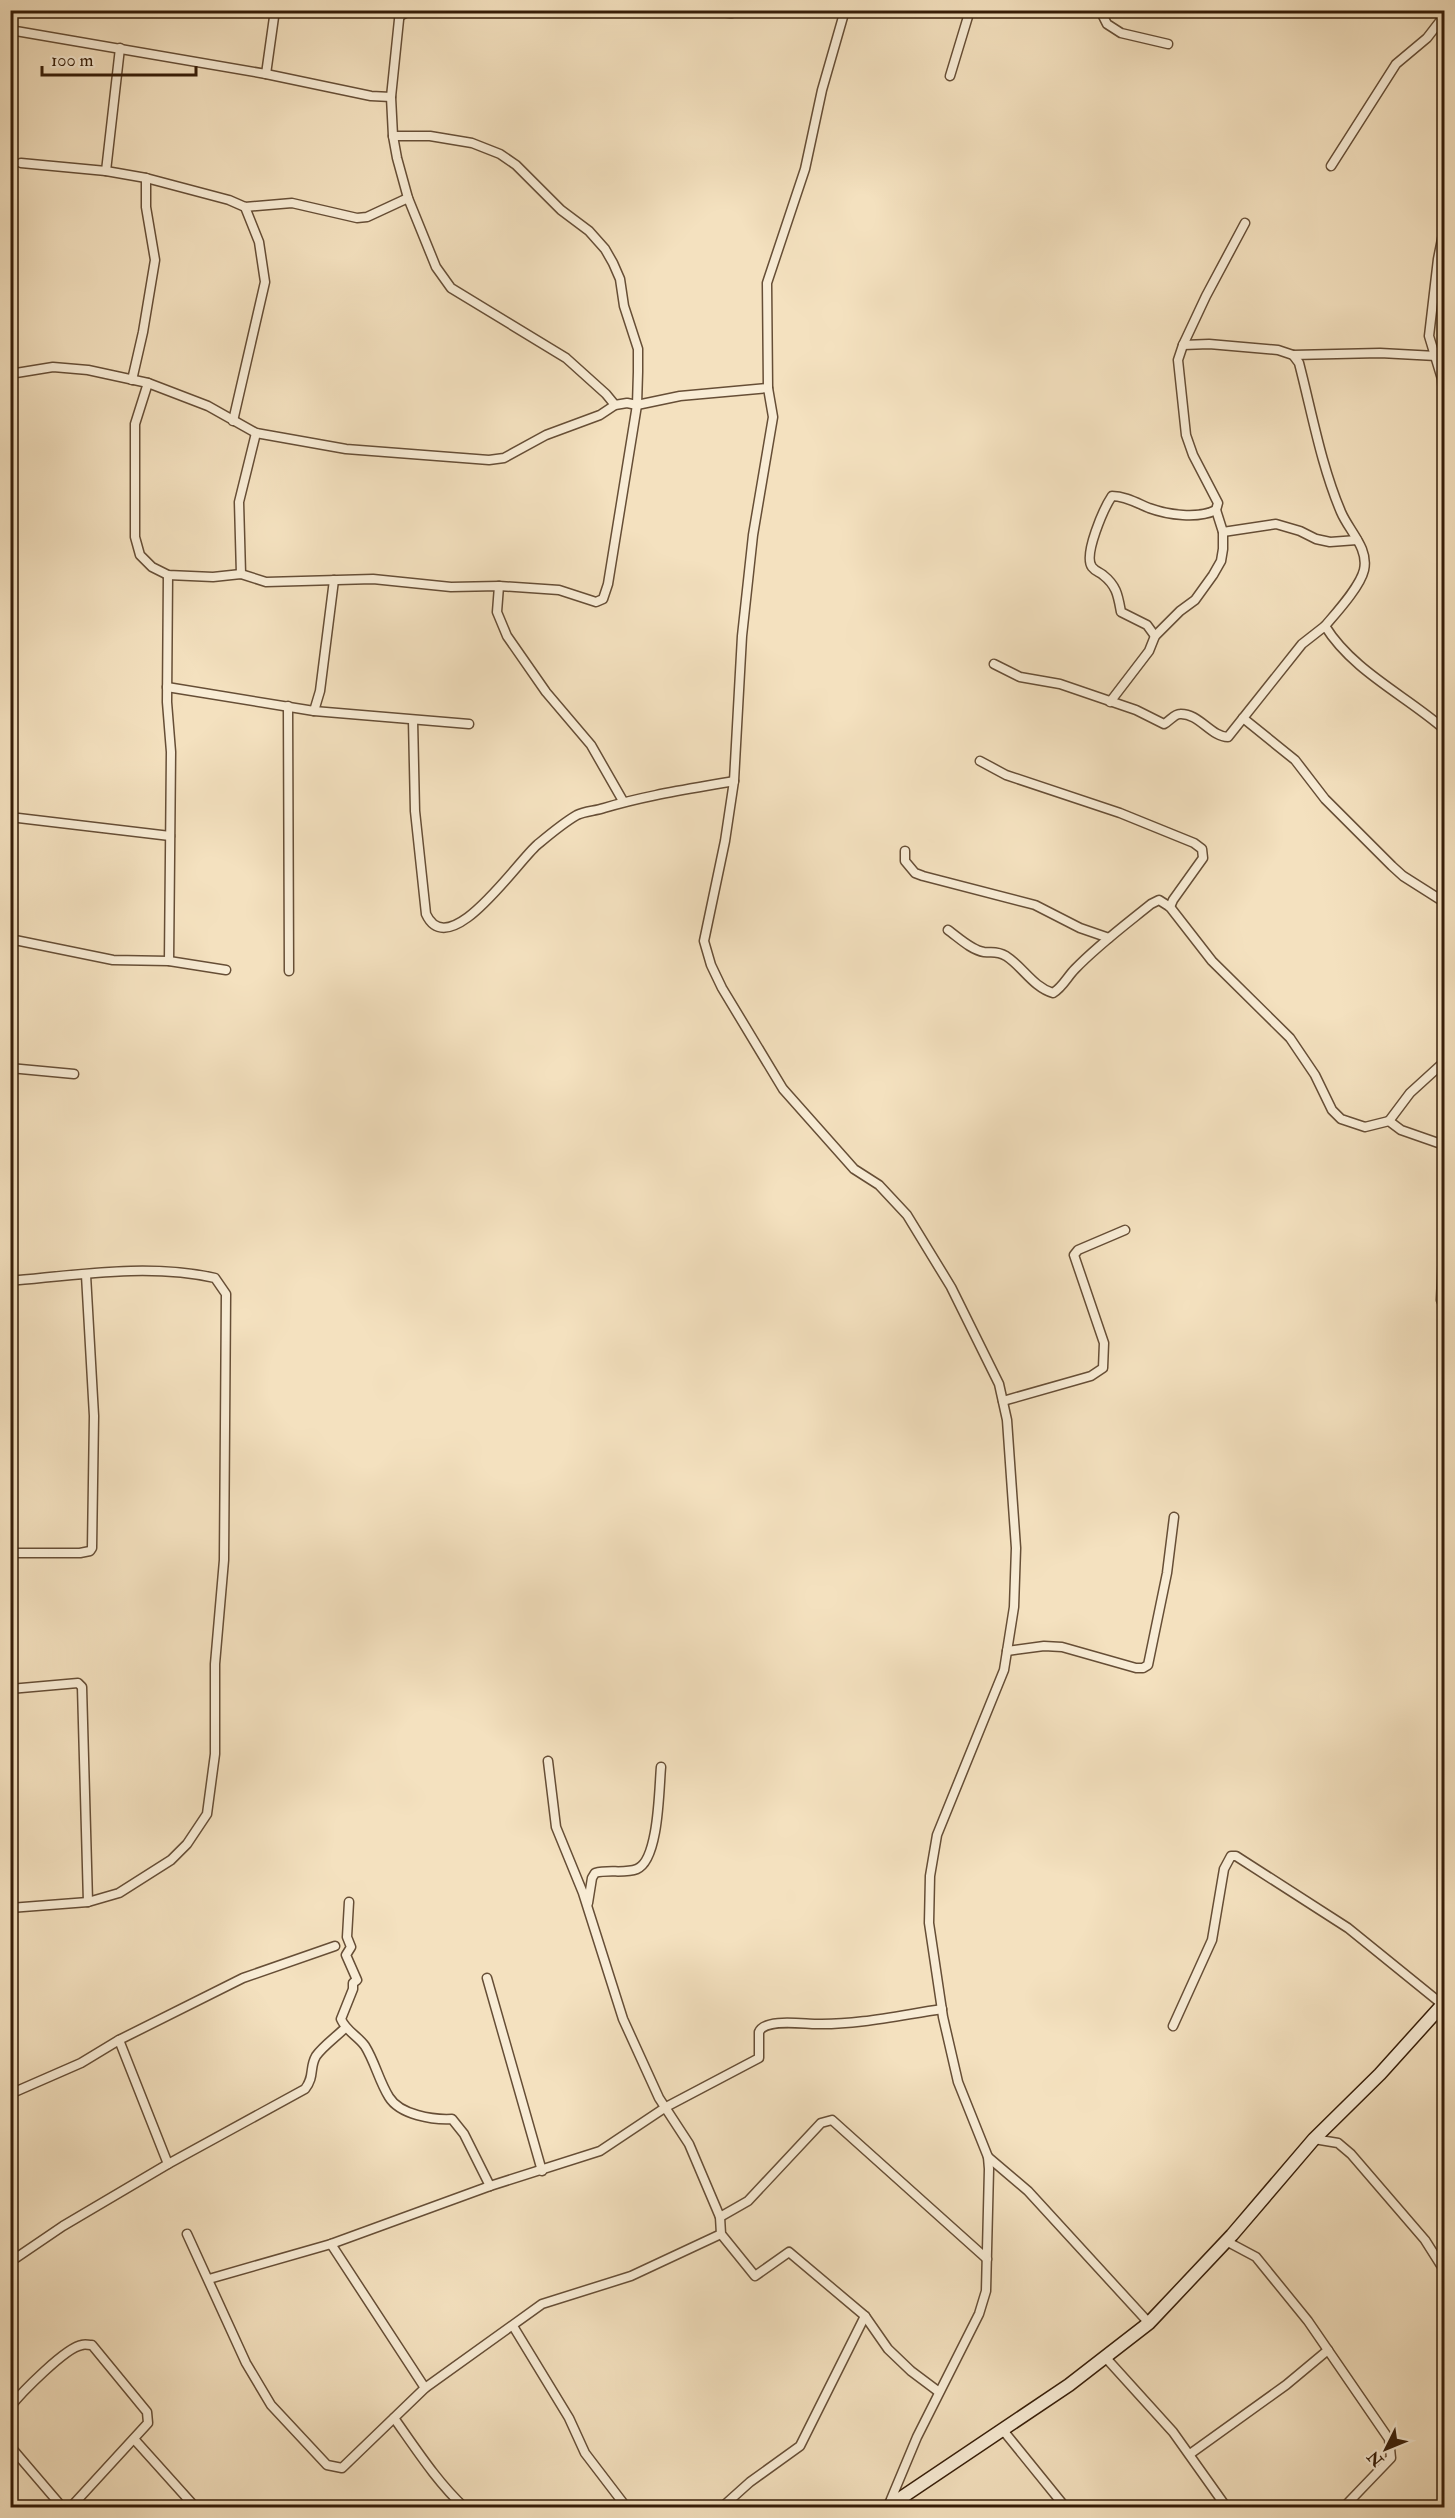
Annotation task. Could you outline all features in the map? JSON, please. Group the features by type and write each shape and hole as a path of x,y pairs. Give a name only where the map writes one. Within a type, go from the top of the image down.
{"street":[{"path":"266,74 275,10"},
{"path":"411,10 400,13 392,97 393,136 408,198 436,267 452,288 566,358 615,405"},
{"path":"698,10 708,12 746,10"},
{"path":"845,10 822,90 805,169 766,283 768,388 772,417 753,535 742,636 734,781 725,841 704,940 711,965 722,988 783,1089 854,1169 879,1185 907,1215 951,1287 999,1384 1007,1420 1017,1548 1014,1607 1004,1670 938,1835 930,1876 929,1923 942,2009 958,2082 988,2157 986,2291 979,2314 939,2392 897,2481 888,2506"},
{"path":"950,76 970,10"},
{"path":"1100,10 1107,24 1121,33 1168,44"},
{"path":"1331,166 1396,64 1427,38 1444,16"},
{"path":"10,30 266,74 371,96 392,97"},
{"path":"106,171 120,48"},
{"path":"148,384 135,424 135,537 140,555 152,567 168,575 213,577 241,574 266,582 373,579 451,587 499,586 559,590 596,602 603,599 608,584 636,405 638,349 624,306 620,279 605,249 590,231 561,210 516,165 500,154 472,143 430,136 393,136"},
{"path":"21,163 106,171 146,178 229,200 244,207 292,203 363,218 408,198"},
{"path":"132,380 155,260 146,207 146,178"},
{"path":"233,421 265,282 259,242 244,207"},
{"path":"1110,702 1149,651 1155,636 1205,589 1221,561 1223,532 1216,510 1218,504 1193,455 1186,435 1178,360 1183,345 1245,222"},
{"path":"1444,229 1429,336 1442,379 1444,409"},
{"path":"1183,345 1209,344 1278,350 1293,355 1380,353 1436,356"},
{"path":"994,663 1020,677 1060,684 1136,710 1164,724 1182,713 1224,738 1233,733 1302,644 1325,626 1364,571 1365,558 1342,514 1329,480 1299,363 1293,355"},
{"path":"10,374 53,367 69,367 148,384 208,406 256,434 346,449 489,460 504,458 546,435 600,415 615,405 627,403 636,405 680,396 768,388"},
{"path":"241,574 239,502 256,434"},
{"path":"1155,636 1147,625 1120,612 1119,595 1112,584 1093,569 1089,562 1090,548 1107,504 1112,496 1122,496 1153,509 1172,513 1202,515 1216,510"},
{"path":"1223,532 1270,523 1286,526 1316,539 1330,542 1357,540"},
{"path":"168,575 167,687 171,752 169,961"},
{"path":"314,711 320,691 334,580"},
{"path":"499,586 497,612 507,636 546,692 591,745 623,801"},
{"path":"1325,626 1340,648 1355,663 1444,729"},
{"path":"167,687 314,711 469,724"},
{"path":"288,706 289,970"},
{"path":"1243,718 1295,760 1325,799 1397,871 1444,902"},
{"path":"413,720 415,811 426,914 435,926 444,929 452,928 469,918 520,861 567,821 580,814 623,801 734,781"},
{"path":"980,761 1006,776 1120,813 1194,843 1202,849 1203,858 1170,907"},
{"path":"10,817 170,836"},
{"path":"905,850 905,861 915,873 1035,905 1080,928 1109,938"},
{"path":"948,930 975,949 984,952 994,950 1004,955 1043,990 1053,993 1109,938 1159,900 1170,907 1212,961 1290,1038 1315,1075 1332,1110 1341,1119 1365,1127 1389,1121 1410,1093 1444,1062"},
{"path":"10,939 113,960 169,961 226,970"},
{"path":"10,1068 74,1074"},
{"path":"1389,1121 1401,1130 1444,1145"},
{"path":"1003,1401 1091,1376 1103,1368 1104,1342 1074,1255 1078,1250 1125,1230"},
{"path":"1444,1231 1441,1300 1444,1307"},
{"path":"10,1281 152,1270 192,1273 215,1278 226,1294 224,1560 215,1665 215,1754 207,1814 188,1844 171,1860 119,1893 88,1902 10,1908"},
{"path":"10,1553 80,1553 90,1551 92,1548 94,1416 86,1275"},
{"path":"1007,1651 1044,1646 1062,1647 1136,1668 1148,1665 1167,1573 1174,1517"},
{"path":"10,1689 78,1683 82,1687 88,1902"},
{"path":"548,1761 556,1827 587,1906 623,2019 659,2098 689,2144 720,2217 721,2234 755,2276 789,2252 865,2316 888,2349 911,2371 939,2392"},
{"path":"587,1906 595,1873 632,1871 641,1868 645,1861 656,1834 661,1767"},
{"path":"888,2506 1069,2385 1149,2323 1226,2241 1314,2139 1380,2074 1444,2004 1348,1928 1236,1856 1231,1856 1224,1869 1212,1940 1173,2026"},
{"path":"349,1902 347,1937 351,1947 346,1955 357,1980 353,1983 341,2019 345,2028 364,2044 390,2100 431,2120 452,2119 464,2134 490,2186"},
{"path":"10,2094 81,2063 119,2040 243,1978 335,1946"},
{"path":"487,1978 542,2171"},
{"path":"209,2279 331,2244 490,2186 600,2151 666,2107 759,2058 759,2032 765,2025 829,2024 942,2009"},
{"path":"10,2262 63,2226 168,2164 305,2089 311,2081 316,2056 345,2028"},
{"path":"119,2040 168,2164"},
{"path":"720,2217 748,2201 809,2135 824,2121 832,2120 987,2259"},
{"path":"1314,2139 1338,2143 1352,2154 1425,2240 1444,2270"},
{"path":"988,2157 1028,2191 1149,2323"},
{"path":"188,2234 246,2362 271,2405 327,2465 342,2468 425,2388 543,2304 631,2276 721,2234"},
{"path":"1226,2241 1256,2256 1308,2321 1389,2439 1392,2452 1387,2463 1343,2508"},
{"path":"331,2244 425,2388"},
{"path":"721,2508 750,2482 800,2446 865,2316"},
{"path":"513,2326 569,2418 585,2453 627,2508"},
{"path":"10,2407 23,2391 70,2350 81,2344 92,2345 147,2412 148,2423 119,2451 70,2508"},
{"path":"1190,2454 1286,2385 1328,2350"},
{"path":"1106,2358 1190,2454 1227,2508"},
{"path":"394,2418 427,2465 465,2508"},
{"path":"1002,2429 1066,2508"},
{"path":"134,2439 196,2508"},
{"path":"10,2446 63,2508"}]}
